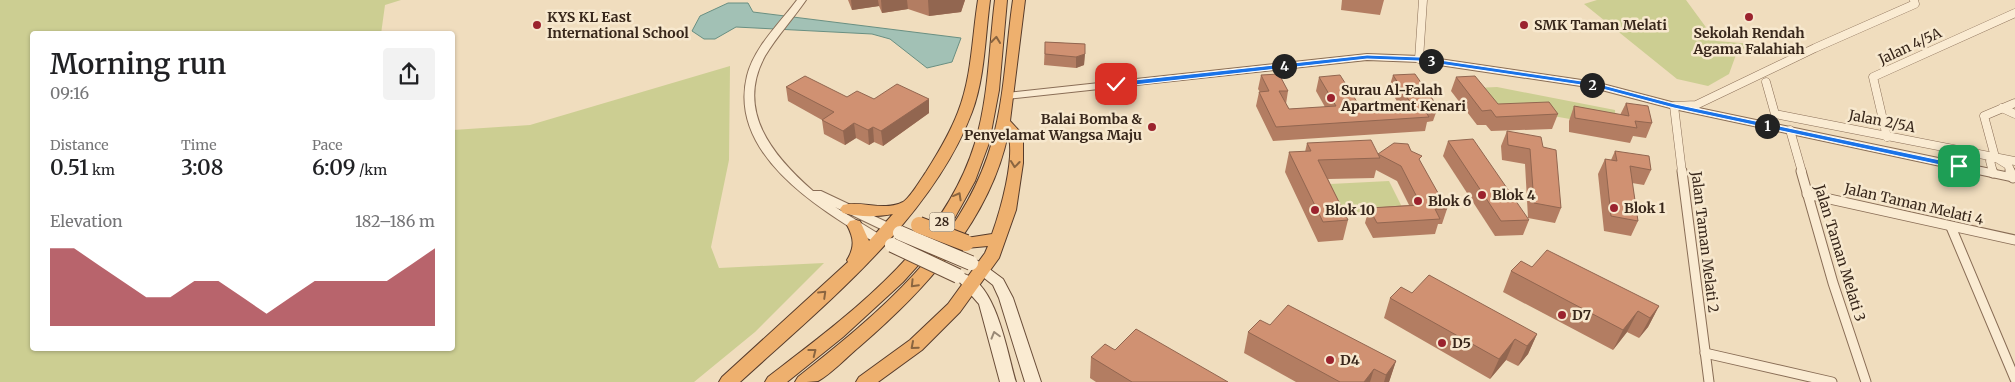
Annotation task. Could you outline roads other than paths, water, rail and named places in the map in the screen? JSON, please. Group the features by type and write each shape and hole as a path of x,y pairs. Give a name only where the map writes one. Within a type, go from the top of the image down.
{"highway":[{"path":"728,382 849,269 890,236 911,202 941,161 966,110 974,72 984,0"},
{"name":"28","path":"774,382 832,337 872,302 932,238 950,211 962,189 981,143 990,95 1001,0"},
{"name":"28","path":"804,382 847,348 888,311 920,278 957,231 981,191 992,166 1003,121 1019,0"},
{"path":"865,382 916,345 954,308 964,280 977,266 994,254 1008,210 1016,163 1016,135 1003,121"},
{"path":"848,209 880,212 911,202"},
{"path":"911,202 913,218 919,225 966,243 983,242 999,238"},
{"path":"849,269 862,251 861,236 855,226"}],"main road":[{"path":"890,236 977,266 998,282"},
{"path":"890,236 964,280 986,303 1008,382"},
{"path":"994,254 998,282 1006,298 1033,382"}],"street":[{"path":"802,0 776,34 757,65 752,77 751,120 772,159 806,190 855,226 890,236"},
{"path":"1419,59 1422,0"},
{"path":"1674,106 1696,105 1815,48 1915,4 1914,0"},
{"name":"Jalan 4/5A","path":"1888,137 1873,77 2015,13"},
{"path":"1007,96 1367,57 1419,59 1595,85 1674,106 2014,178"},
{"name":"Jalan 2/5A","path":"1766,82 1776,114 2015,161"},
{"path":"2014,178 2008,165 1995,157 1984,116 2015,103"},
{"name":"Jalan Taman Melati 2","path":"1674,106 1709,382"},
{"path":"2002,108 2015,114"},
{"name":"Jalan Taman Melati 3","path":"1790,130 1833,282 1866,382"},
{"path":"1993,174 1990,162 1995,157"},
{"path":"806,190 826,197 848,209 890,236"},
{"name":"Jalan Taman Melati 4","path":"1808,194 2015,240"},
{"path":"1951,227 2015,379"},
{"path":"1705,353 1832,382"}],"place":[{"name":"Sekolah Rendah Agama Falahiah","path":"1749,17"},
{"name":"KYS KL East International School","path":"537,25"},
{"name":"SMK Taman Melati","path":"1524,25"},
{"name":"Surau Al-Falah Apartment Kenari","path":"1331,98"},
{"name":"Balai Bomba & Penyelamat Wangsa Maju","path":"1152,127"},
{"name":"Blok 4","path":"1482,195"},
{"name":"Blok 6","path":"1418,201"},
{"name":"Blok 1","path":"1614,208"},
{"name":"Blok 10","path":"1315,210"},
{"name":"D7","path":"1562,315"},
{"name":"D5","path":"1442,343"},
{"name":"D4","path":"1330,360"}]}
